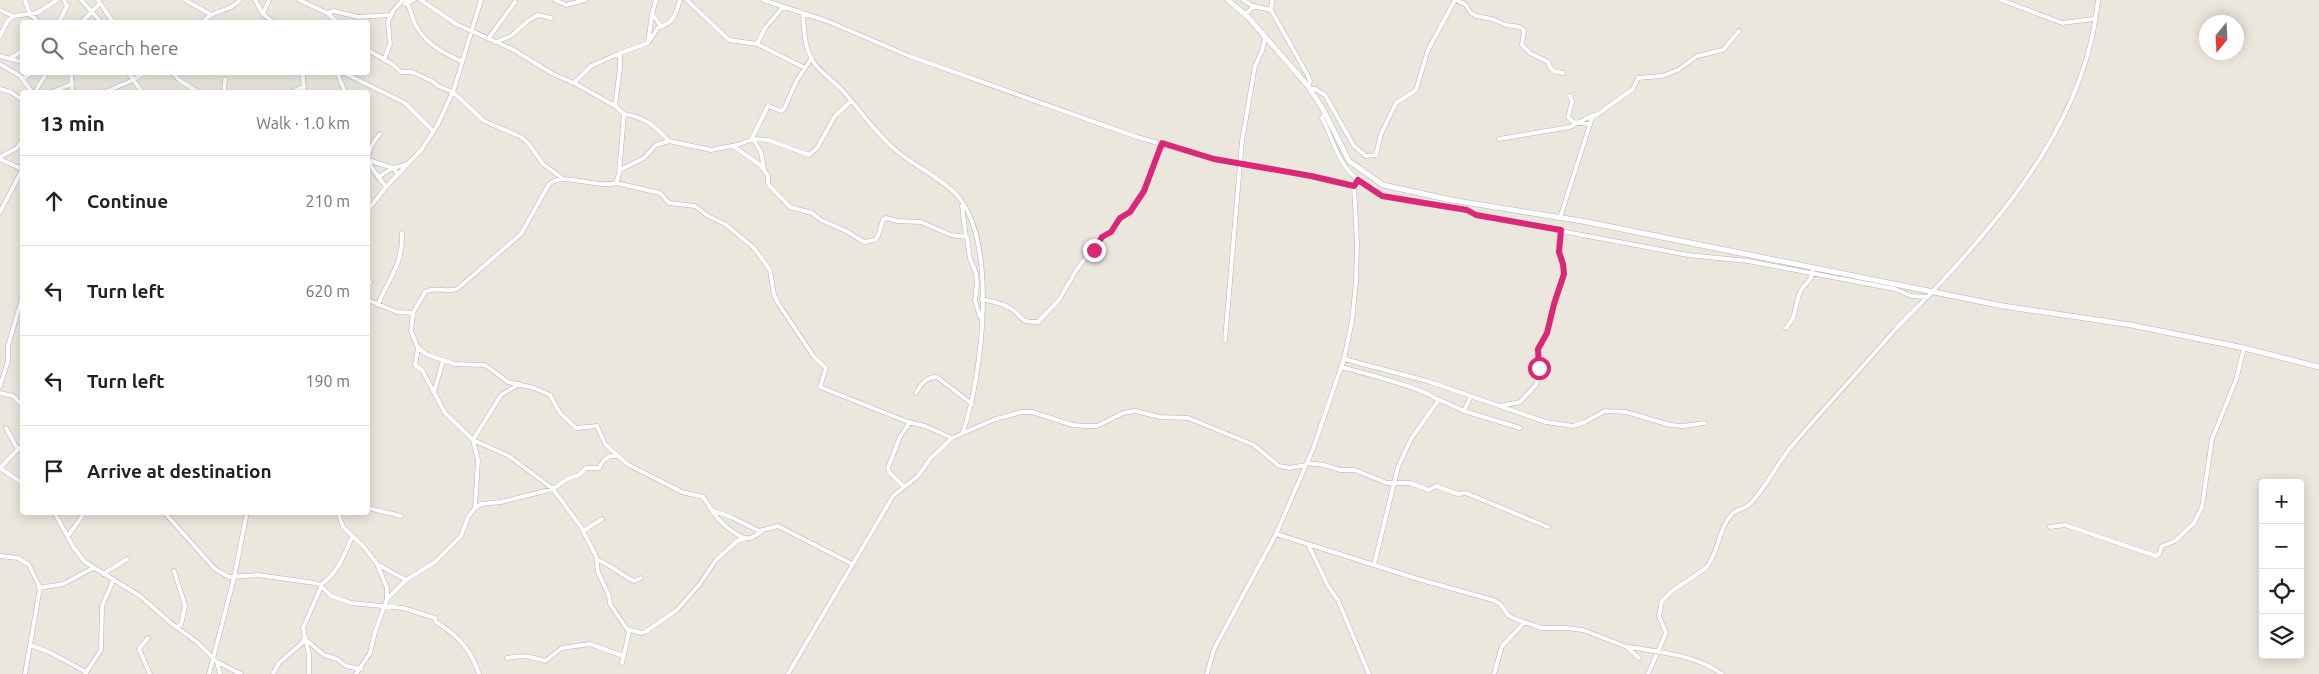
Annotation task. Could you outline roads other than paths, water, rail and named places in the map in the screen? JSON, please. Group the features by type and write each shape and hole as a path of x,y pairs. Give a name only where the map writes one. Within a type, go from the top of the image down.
{"street":[{"path":"26,0 30,15 36,20"},
{"path":"0,10 13,16 30,15 44,9 57,0"},
{"path":"60,20 67,6 64,0"},
{"path":"80,0 99,20"},
{"path":"186,0 210,14"},
{"path":"205,20 210,14 229,9 240,0"},
{"path":"255,0 263,14 270,20"},
{"path":"263,14 269,0"},
{"path":"299,0 327,13 335,20"},
{"path":"384,60 390,44 388,22 391,16 406,1 414,0"},
{"path":"420,0 432,10 574,83 615,106 624,114 640,117 651,122 669,141"},
{"path":"370,206 422,149 433,131 453,92 481,0"},
{"path":"555,0 566,5 585,0"},
{"path":"648,43 656,0"},
{"path":"574,83 591,66 648,43 658,28 666,26 672,21 680,0"},
{"path":"687,0 729,40 757,44 805,68"},
{"path":"763,0 803,13 910,56 1137,137 1241,165 1311,176 1354,186"},
{"path":"1228,0 1245,14 1309,88 1349,160 1383,185 1451,200 1560,218 1895,289 1911,296 1927,297"},
{"path":"1243,0 1271,10"},
{"path":"1272,0 1271,10 1307,74 1310,81 1309,88"},
{"path":"1309,88 1316,88 1325,95 1354,146 1366,156 1376,155 1382,134 1396,102 1416,90 1428,50 1455,0 1465,4 1471,13 1476,16 1520,27 1524,30 1522,44 1530,53 1548,62 1555,72 1563,73"},
{"path":"2001,0 2062,23 2094,19"},
{"path":"1648,674 1666,634 1660,611 1666,596 1706,568 1711,562 1730,516 1751,503 1791,447 1895,330 1977,242 2014,196 2052,141 2072,102 2083,74 2098,0"},
{"path":"84,20 99,1 112,20"},
{"path":"406,1 417,28 426,39 442,52 462,61"},
{"path":"488,39 515,2"},
{"path":"1245,14 1256,6"},
{"path":"757,44 765,28 783,7"},
{"path":"327,13 334,11 358,17 391,16"},
{"path":"803,13 811,59 897,151 956,194 978,238 982,260 981,321 976,382 972,404 963,432"},
{"path":"652,14 662,26"},
{"path":"496,42 511,36 529,20 538,15 552,18"},
{"path":"0,36 7,22 13,16"},
{"path":"1498,139 1545,133 1582,122 1632,89 1638,78 1662,76 1678,70 1697,56 1723,50 1739,31"},
{"path":"1225,340 1242,141 1255,66 1262,51 1265,38"},
{"path":"370,51 401,72 412,72 453,92 484,121 525,140 543,164 562,178 584,183 608,184 616,182 660,193 669,203 695,206 737,233 770,270 774,295 778,304 814,357 826,368 820,387 910,422 926,426 952,438"},
{"path":"11,58 20,52"},
{"path":"615,106 620,53"},
{"path":"0,56 20,61"},
{"path":"752,139 768,106 781,111 784,109 811,59"},
{"path":"0,64 22,79 32,90"},
{"path":"22,79 28,75"},
{"path":"35,90 45,75"},
{"path":"71,75 72,90"},
{"path":"130,75 141,90"},
{"path":"110,90 134,80 141,75"},
{"path":"175,75 195,90"},
{"path":"302,75 304,90"},
{"path":"341,75 345,90"},
{"path":"343,75 405,103 433,131"},
{"path":"224,90 225,79"},
{"path":"57,90 72,84"},
{"path":"296,90 304,86"},
{"path":"0,89 10,92 20,99"},
{"path":"1570,96 1572,102 1568,117 1573,122 1582,122 1588,124 1589,127"},
{"path":"620,170 644,158 656,145 669,141 711,150 734,146 752,139 775,142 804,155 809,155 817,148 835,116 852,101"},
{"path":"616,182 620,170 624,114"},
{"path":"1325,114 1322,118 1346,169 1358,180 1382,196 1467,210 1476,215 1688,255 1748,261 1813,271 1933,291 2016,308 2131,325 2244,348 2319,367"},
{"path":"1560,218 1594,114"},
{"path":"370,143 380,134"},
{"path":"752,139 761,152 764,169"},
{"path":"0,158 17,148 20,143"},
{"path":"982,299 995,301 1012,309 1026,322 1038,322 1058,300 1077,269 1102,237 1111,232 1120,218 1130,212 1144,191 1162,143"},
{"path":"734,146 754,159 764,169 768,176 768,184 790,207 812,213 821,220 846,231 864,242 874,240 878,236 883,220 886,218 898,222 921,222 951,235 966,237"},
{"path":"0,158 20,169"},
{"path":"370,161 393,168 398,174"},
{"path":"378,177 393,168 408,164"},
{"path":"370,167 386,187"},
{"path":"0,212 20,174"},
{"path":"562,178 553,180 549,184 521,234 457,289 450,291 433,289 425,292 413,313 411,331 418,348 415,365 422,370 445,413 473,440 510,456 553,489 584,530 597,560 598,572 610,604 628,629 629,635 622,662"},
{"path":"1206,674 1214,650 1276,534 1306,464 1344,359 1352,321 1356,281 1357,242 1354,186 1358,180"},
{"path":"962,203 970,259 976,273 975,300 981,321"},
{"path":"1499,406 1520,402 1536,385 1539,374 1538,349 1547,333 1564,274 1559,252 1561,230"},
{"path":"378,305 398,262 402,250 402,233"},
{"path":"1786,328 1795,315 1800,292 1811,280 1813,271"},
{"path":"370,301 398,312 413,313"},
{"path":"0,386 8,361 8,346 20,306"},
{"path":"418,348 428,355 455,364 485,365 505,380 534,388 550,395 560,413 576,428 597,426 605,444 635,469 682,492 703,497 720,523 746,538"},
{"path":"2050,527 2064,525 2156,556 2159,554 2162,546 2174,541 2194,523 2202,507 2212,439 2236,380 2244,348"},
{"path":"1344,359 1414,377 1533,418 1573,426 1587,422 1604,411 1626,412 1670,425 1705,424"},
{"path":"434,393 444,361"},
{"path":"1341,367 1418,391 1464,411 1520,428"},
{"path":"916,393 924,381 931,377 937,377 972,404"},
{"path":"475,508 478,460 473,440 501,395 519,384"},
{"path":"0,393 13,396 20,403"},
{"path":"1464,411 1471,396"},
{"path":"1374,565 1398,467 1411,439 1437,406 1438,401 1436,398"},
{"path":"788,674 811,638 852,564 893,496 918,476 930,459 952,438 994,420 1021,412 1032,412 1073,425 1097,426 1123,413 1135,411 1160,417 1188,418 1254,445 1271,461 1284,468 1306,464 1324,465 1340,470 1360,471 1394,483 1410,483 1430,490 1436,486 1458,494 1466,493 1548,527"},
{"path":"904,487 889,472 888,468 900,437 910,422"},
{"path":"6,428 18,450"},
{"path":"20,448 0,468 20,482"},
{"path":"356,674 361,669 370,652 383,606 387,599 406,580 435,562 461,536 468,517 475,508 481,504 501,502 553,489 567,479 579,475 585,469 599,468 604,460 610,456 618,456"},
{"path":"709,506 761,532"},
{"path":"370,508 401,516"},
{"path":"56,515 79,555 93,568 140,596 192,638 217,662 241,674"},
{"path":"68,536 83,515"},
{"path":"167,515 215,569 229,578 258,576 321,586 331,596 351,603 408,610 435,618 436,622 452,630 462,642 476,663 479,674"},
{"path":"209,674 234,578 246,515"},
{"path":"339,515 343,527 377,564 406,580"},
{"path":"584,530 602,519"},
{"path":"628,629 641,633 645,632 672,615 700,585 716,560 737,541 752,537 772,526 778,526 852,564"},
{"path":"1276,534 1493,600 1503,606 1510,616 1542,628 1583,630 1627,647 1704,663 1722,674"},
{"path":"309,674 309,655 303,628 321,586 338,566 352,537"},
{"path":"1308,544 1328,586 1338,600 1370,674"},
{"path":"0,556 18,558 30,565 39,588 25,674"},
{"path":"103,574 127,559"},
{"path":"597,560 605,562 621,575 634,580 641,578"},
{"path":"377,564 387,588 387,599"},
{"path":"39,588 63,584 93,568"},
{"path":"174,571 185,605 182,625 176,627"},
{"path":"30,645 49,652 86,673 101,650 102,606 113,581"},
{"path":"1494,674 1502,646 1525,622"},
{"path":"148,638 139,648 150,674"},
{"path":"304,638 324,655 338,659 346,666 361,669"},
{"path":"273,674 279,663 302,643 304,638"},
{"path":"507,658 517,655 546,661 562,648 590,644 623,656"},
{"path":"1627,647 1639,658"},
{"path":"217,662 220,674"}]}
